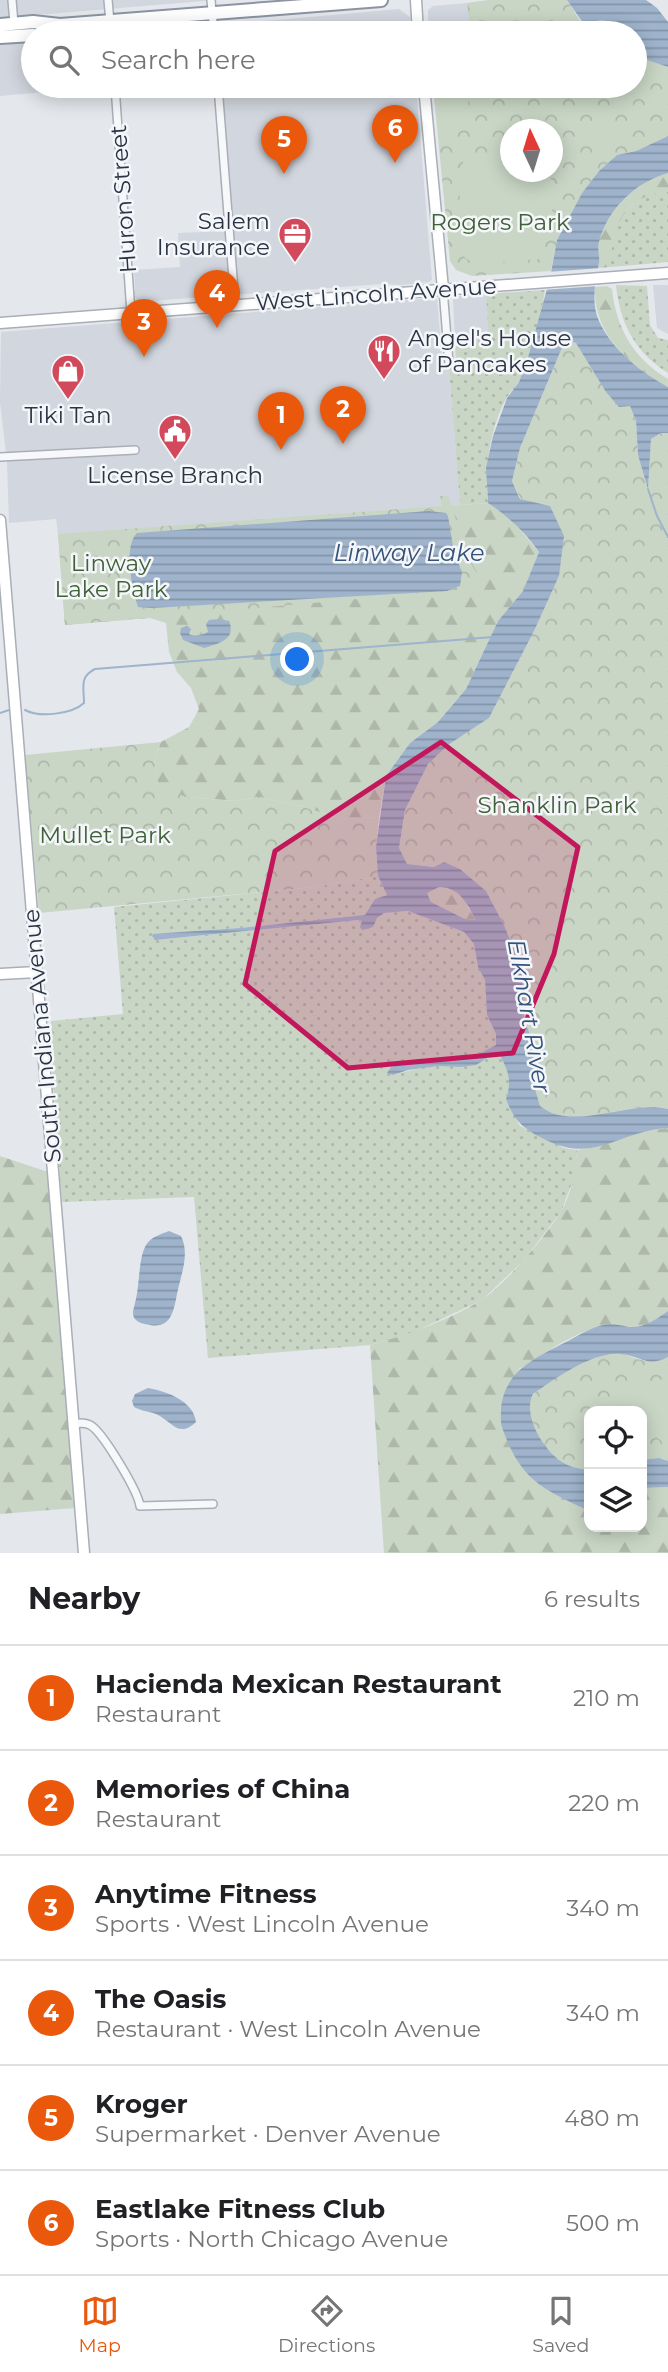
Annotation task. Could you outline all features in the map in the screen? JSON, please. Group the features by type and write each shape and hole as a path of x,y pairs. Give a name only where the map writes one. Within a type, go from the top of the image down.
{"highway":[{"path":"141,21 212,7 381,0"},
{"path":"0,24 21,23"},
{"path":"0,37 21,35"}],"street":[{"path":"12,0 14,23"},
{"path":"108,0 110,21"},
{"path":"416,0 417,21"},
{"name":"Huron Street","path":"116,98 131,313"},
{"path":"219,98 235,304"},
{"path":"425,98 449,363"},
{"name":"West Lincoln Avenue","path":"0,323 668,273"},
{"path":"0,457 135,450"},
{"name":"South Indiana Avenue","path":"0,520 84,1553"},
{"path":"0,974 37,972"},
{"path":"73,1424 84,1423 98,1432 136,1489 141,1506 213,1504"}],"highlighted area":[{"path":"441,742 578,847 554,954 513,1053 348,1068 245,984 275,851"}],"shaded area":[{"path":"0,0 216,0 0,18"},
{"path":"467,3 469,21 428,21 428,10 433,6"},
{"path":"399,9 410,17 410,21 266,21"},
{"path":"21,40 21,94 0,96 0,41"},
{"path":"222,98 417,98 432,280 402,285 382,284 137,302 133,293 134,270 180,267 178,233 233,231"},
{"path":"653,285 668,285 668,334 657,328"},
{"path":"486,294 490,339 455,342 453,299 458,296"},
{"path":"437,299 443,367 449,367 460,505 58,534 56,519 9,523 7,462 0,402 1,332"}],"green space":[{"path":"488,0 567,0 580,21 469,21 467,3"},
{"name":"Rogers Park","path":"647,60 668,67 668,136 636,151 617,155 599,171 582,193 557,240 551,271 472,276 456,270 450,261 434,98 647,98"},
{"path":"438,98 468,98 470,124 440,127"},
{"path":"608,120 618,136 598,149 588,133"},
{"path":"500,154 500,182 552,182 553,203 541,259 475,264 464,257 458,173 465,159"},
{"path":"668,173 668,262 611,267 600,259 602,232"},
{"path":"668,173 668,192 653,194 631,206 617,227 611,267 598,268 600,233 613,210 633,191"},
{"path":"616,285 647,286 650,325 658,338 668,340 668,373 647,356 631,336 621,312"},
{"path":"607,286 612,289 618,317 629,341 645,362 668,379 668,387 627,358 607,334 600,320 595,287"},
{"path":"545,290 528,358 519,382 501,409 492,435 487,477 488,503 460,505 449,367 456,367 455,342 489,339 486,294"},
{"name":"Shanklin Park","path":"568,341 576,343 630,406 636,421 638,455 648,486 651,439 661,433 668,433 668,1109 640,1108 583,1116 555,1114 540,1106 534,1085 536,1047 524,1021 522,969 486,891 460,869 444,862 435,867 406,864 399,848 405,810 428,764 448,745 489,718 559,576 512,481 520,448 561,350"},
{"name":"Linway Lake","path":"440,496 448,496 466,554 476,572 460,586 447,591 65,625 58,534 442,506"},
{"name":"Linway Lake Park","path":"488,503 510,518 539,552 523,591 498,621 466,689 438,722 410,743 386,776 379,817 340,819 304,807 259,797 235,801 185,797 158,786 154,759 161,742 189,727 199,709 191,688 177,672 169,652 166,623 150,618 65,625 58,534"},
{"name":"Mullet Park","path":"161,742 154,759 158,785 185,797 235,801 259,797 304,807 340,819 379,817 376,848 378,876 315,887 39,913 25,755"},
{"path":"378,876 387,895 375,899 366,915 165,933 155,940 359,920 373,927 377,918 384,913 408,911 464,932 474,944 478,967 485,980 487,1015 496,1034 497,1046 473,1057 410,1062 402,1065 393,1075 415,1069 473,1064 499,1054 508,1069 511,1083 506,1099 520,1126 564,1148 577,1150 575,1175 561,1212 524,1260 482,1300 410,1334 370,1345 208,1358 194,1197 62,1202 51,1021 123,1014 114,907 315,887"},
{"path":"439,887 449,887 466,899 467,906 477,920 465,919 431,902 426,892"},
{"path":"668,1128 668,1311 639,1327 610,1325 590,1329 558,1344 519,1369 576,1505 584,1509 584,1532 647,1532 647,1488 668,1487 668,1553 384,1553 370,1345 413,1332 480,1301 512,1273 560,1213 570,1190 577,1150"},
{"path":"0,1156 48,1172 80,1501 75,1508 0,1514"},
{"path":"622,1353 645,1361 668,1357 668,1461 659,1458 647,1459 647,1406 584,1406 584,1469 563,1463 538,1434 529,1405 535,1392 574,1368 601,1356"},
{"path":"668,1378 668,1447 647,1428 647,1406 630,1406 621,1389"}],"water":[{"path":"567,0 646,0 657,8 668,22 668,67 647,60 647,21 582,21"},
{"path":"668,136 668,173 634,190 624,198 609,219 598,245 594,300 599,321 619,351 668,387 668,433 661,433 651,439 648,489 638,455 636,421 630,406 619,407 606,392 576,343 568,341 561,350 520,448 512,481 520,499 550,506 564,536 559,576 489,718 448,745 428,764 405,810 399,848 407,864 434,867 444,862 460,869 486,891 522,969 524,1021 536,1047 534,1085 540,1106 553,1113 569,1116 654,1107 668,1109 668,1128 650,1130 605,1145 576,1149 542,1138 529,1131 516,1118 506,1099 508,1076 499,1054 496,1053 476,1065 439,1066 393,1075 387,1073 391,1067 439,1059 473,1057 496,1045 496,1034 487,1015 485,980 478,967 474,944 464,932 408,911 384,913 377,918 373,927 362,930 362,921 359,920 155,940 152,936 365,915 375,899 387,895 378,876 376,847 386,776 410,743 438,722 466,689 498,621 523,591 539,552 516,525 488,503 486,468 493,436 507,398 519,382 529,354 550,278 557,240 582,193 599,171 617,155 636,151","holes":["439,887 462,897 476,920 465,919 431,902 427,893"]},
{"name":"Linway Lake","path":"429,511 446,513 448,516 454,552 462,572 460,586 447,591 138,607 131,579 130,558 130,548 137,533"},
{"path":"209,620 229,621 231,627 224,640 204,648 183,640 181,628 187,626 191,629 189,634 201,635 208,632 206,624"},
{"path":"169,1231 181,1236 185,1250 184,1264 170,1317 163,1324 150,1325 135,1319 133,1313 140,1265 146,1245 156,1236"},
{"path":"668,1311 668,1357 655,1361 621,1354 599,1357 552,1381 533,1394 530,1402 532,1422 548,1449 562,1462 584,1469 584,1508 546,1489 526,1472 518,1461 501,1425 503,1396 514,1376 522,1368 542,1354 593,1328 610,1324 640,1326"},
{"path":"148,1388 178,1398 190,1408 196,1422 190,1427 180,1429 156,1414 134,1407 132,1401 135,1394"},
{"path":"659,1458 668,1461 668,1487 647,1488 647,1459"}],"pier":[{"path":"601,268 599,286 542,290 547,272"}],"waterway":[{"path":"648,489 668,537"},
{"path":"25,710 47,714 79,707 84,703 84,679 95,669 493,637"},
{"path":"0,713 9,710"}],"place":[{"name":"Eastlake Fitness Club","path":"395,163"},
{"name":"Kroger","path":"284,174"},
{"name":"Salem Insurance","path":"295,264"},
{"name":"The Oasis","path":"217,328"},
{"name":"Anytime Fitness","path":"144,357"},
{"name":"Angel's House of Pancakes","path":"384,381"},
{"name":"Tiki Tan","path":"68,401"},
{"name":"Memories of China","path":"343,444"},
{"name":"Hacienda Mexican Restaurant","path":"281,450"},
{"name":"License Branch","path":"175,461"}],"water label":[{"name":"Elkhart River","path":"529,1016"}]}
